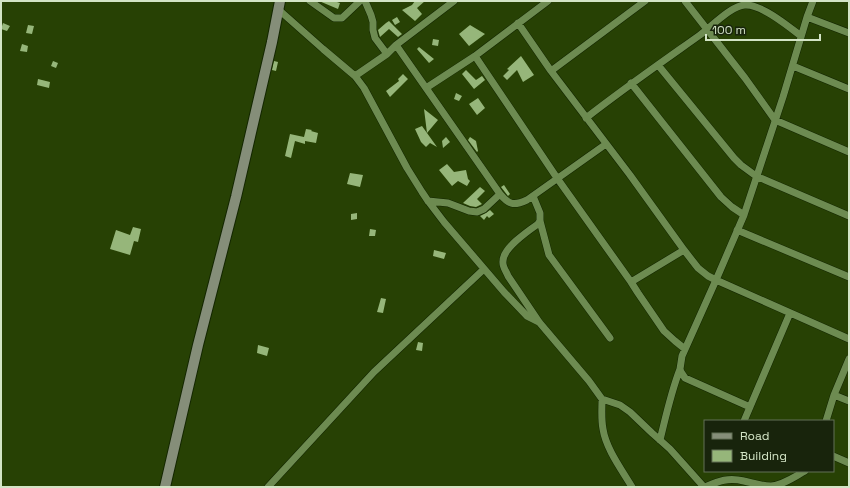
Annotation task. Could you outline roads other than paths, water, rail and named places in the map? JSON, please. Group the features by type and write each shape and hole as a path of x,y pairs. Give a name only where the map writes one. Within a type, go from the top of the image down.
{"main road":[{"path":"165,487 198,345 236,197 279,5"}],"street":[{"path":"310,1 334,18 342,18 360,1"},
{"path":"365,1 373,22 375,38 387,54"},
{"path":"355,76 387,54 396,45 454,1"},
{"path":"426,88 475,56 548,1"},
{"path":"551,71 645,1"},
{"path":"685,1 745,78 775,120 849,152"},
{"path":"660,440 674,384 680,369 685,349 744,215 813,1"},
{"path":"279,5 323,50 355,76 364,88 414,180 428,201 504,292 521,310 539,322"},
{"path":"586,118 631,83 738,6 754,6 763,10 801,36"},
{"path":"807,16 849,33"},
{"path":"518,23 551,71 652,204 698,268 716,280 849,339"},
{"path":"396,45 504,200 513,204 521,203 606,144"},
{"path":"475,56 646,306 664,330 685,349"},
{"path":"658,65 741,165 756,176 849,216"},
{"path":"793,66 849,89"},
{"path":"631,83 721,197 744,215"},
{"path":"428,201 448,203 469,211 477,212 484,209 500,194"},
{"path":"533,196 540,213 540,221 549,255 610,338"},
{"path":"540,221 508,249 504,255 503,261 505,269 508,276 539,322 602,398 626,408 670,449 705,487 718,481 728,479 762,486 784,485 804,472"},
{"path":"738,230 849,277"},
{"path":"631,282 684,250"},
{"path":"268,487 374,372 484,269"},
{"path":"744,420 790,313"},
{"path":"826,420 834,395 849,359"},
{"path":"680,369 682,375 688,380 750,407"},
{"path":"834,395 849,401"},
{"path":"602,398 603,430 608,446 632,487"},
{"path":"834,456 849,463"},
{"path":"728,479 729,472"}]}
